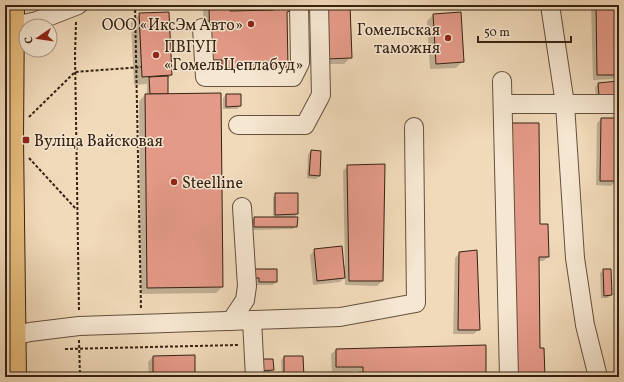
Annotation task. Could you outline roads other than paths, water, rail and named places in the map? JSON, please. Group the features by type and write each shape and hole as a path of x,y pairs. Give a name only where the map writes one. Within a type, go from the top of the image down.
{"main road":[{"path":"13,16 9,337 15,377"}],"street":[{"path":"13,16 37,21 77,5"},
{"path":"202,28 205,77 293,77 300,63 299,5"},
{"path":"238,125 305,126 321,95 319,5"},
{"path":"550,5 565,104 575,258 585,325 598,377"},
{"path":"502,81 509,377"},
{"path":"502,104 619,104"},
{"path":"9,337 30,332 79,326 340,316 416,303 414,127"},
{"path":"231,321 245,300 247,286 242,207"},
{"path":"252,320 255,377"}],"place":[{"name":"ООО «ИксЭм Авто»","path":"251,24"},
{"name":"Гомельская таможня","path":"448,38"},
{"name":"ПВГУП «ГомельЦеплабуд»","path":"156,55"},
{"name":"Вуліца Вайсковая","path":"26,140"},
{"name":"Steelline","path":"174,182"}]}
